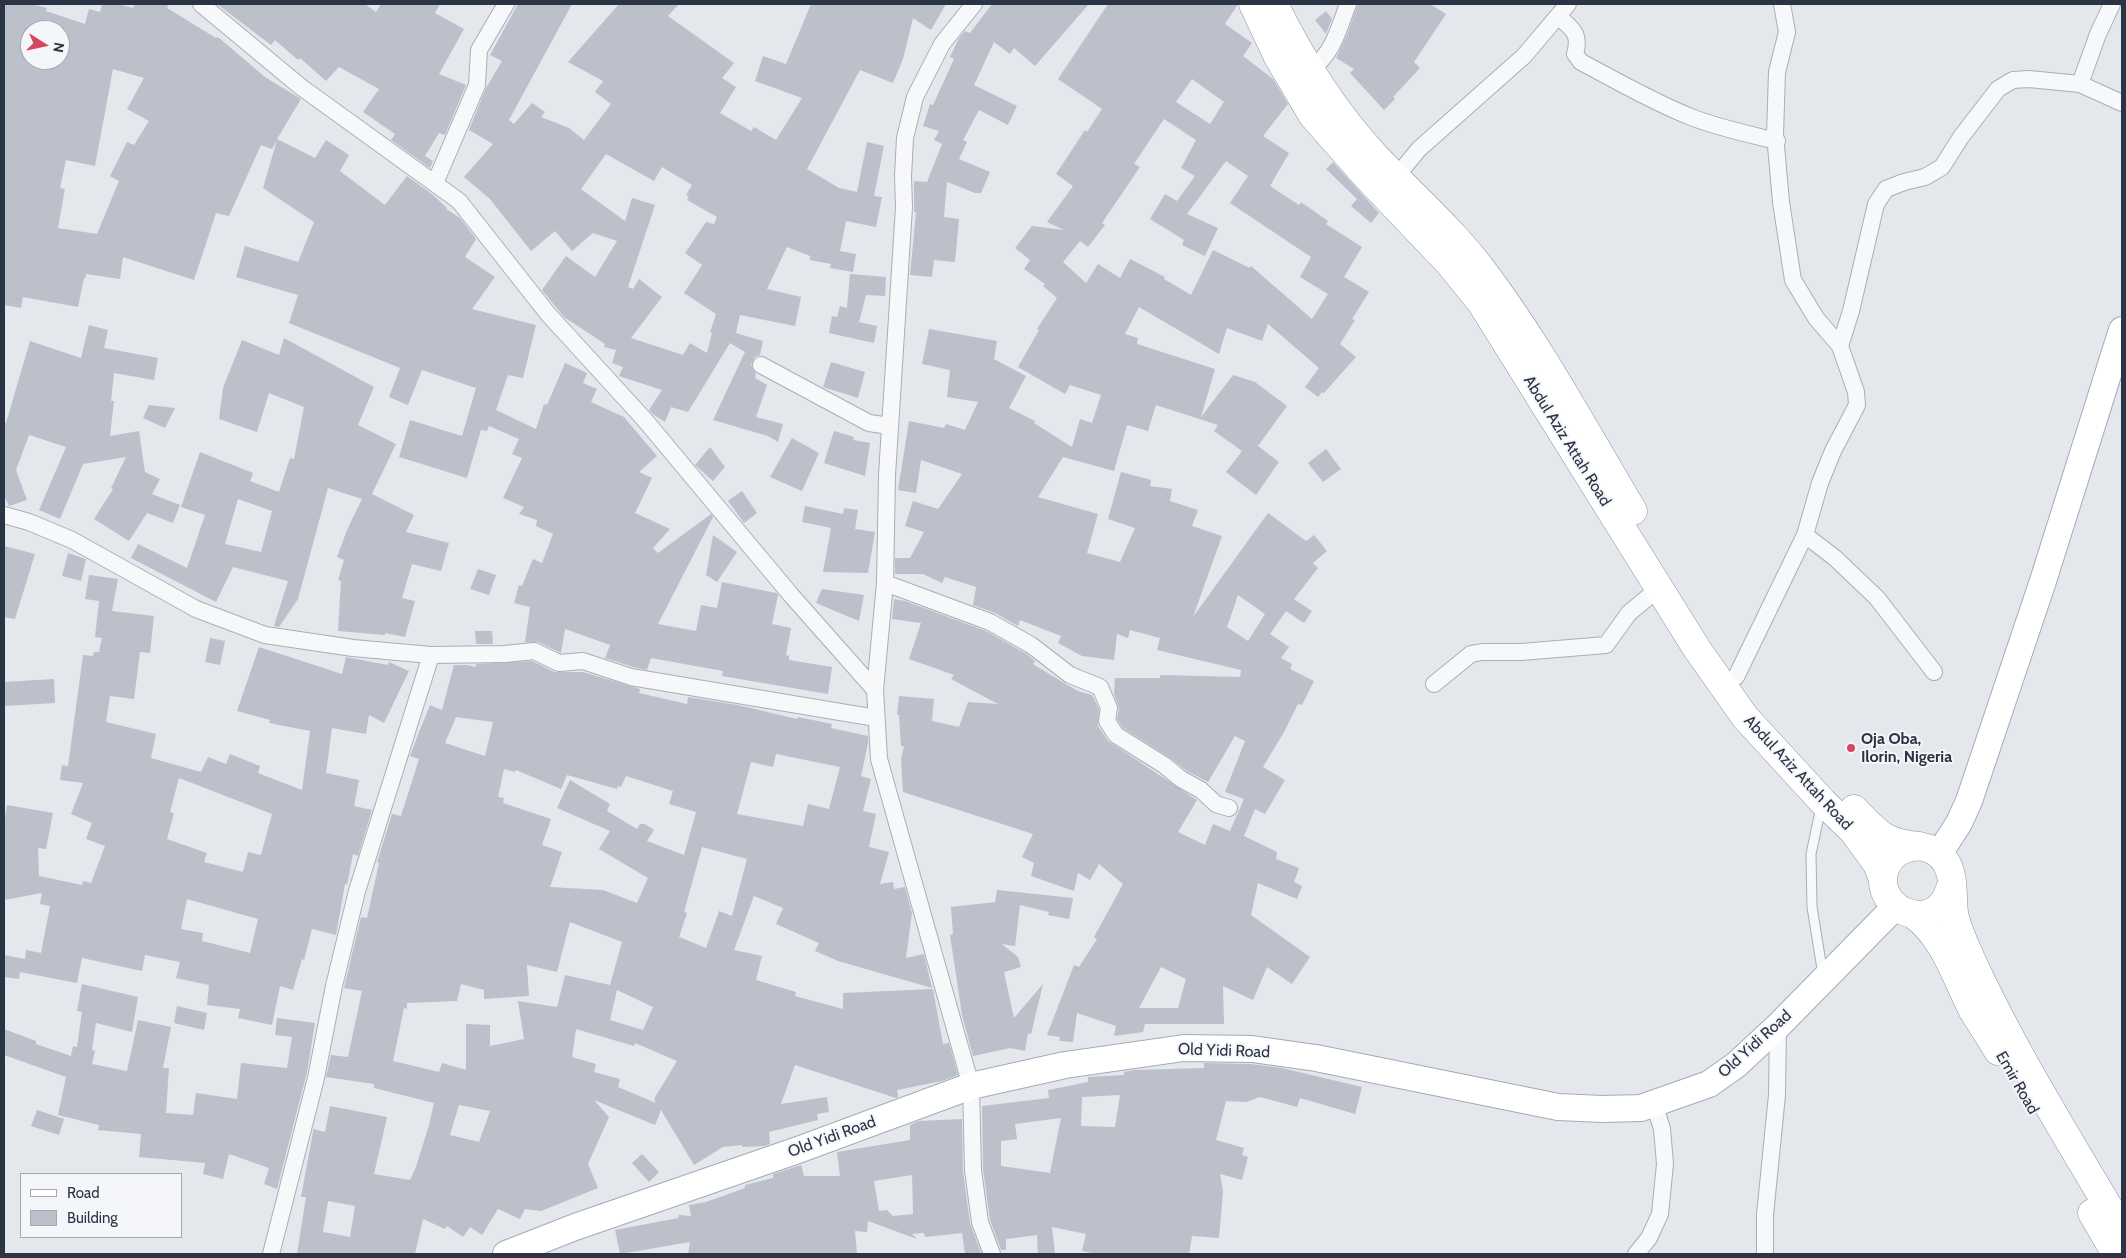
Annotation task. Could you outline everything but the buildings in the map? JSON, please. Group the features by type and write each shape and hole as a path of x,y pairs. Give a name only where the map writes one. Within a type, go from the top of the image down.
{"highway":[{"name":"Abdul Aziz Attah Road","path":"1253,4 1278,57 1313,116 1365,175 1449,230 1480,268 1511,312 1700,623 1756,705 1784,737 1882,837 1893,843 1929,850"},
{"name":"Abdul Aziz Attah Road","path":"1274,4 1320,88 1349,125 1396,177 1409,204 1448,262 1482,304 1696,649 1745,716 1822,802 1853,831 1877,864 1883,879"},
{"path":"1908,847 1929,850 1946,862 1951,886 1945,900 1937,908 1926,914 1905,911 1887,898 1883,887 1883,879 1889,861 1897,853 1908,847"},
{"name":"Emir Road","path":"1951,886 1955,914 1967,949 2012,1057 2116,1254"},
{"name":"Emir Road","path":"1905,911 1931,930 1974,1012 2012,1057 2122,1230"}],"main road":[{"path":"1929,850 1959,824 1969,801 2043,580 2122,330"},
{"name":"Old Yidi Road","path":"506,1254 575,1227 798,1150 972,1086 1065,1065 1164,1050 1242,1048 1316,1058 1558,1107 1641,1108 1709,1084 1736,1065 1778,1026 1823,979 1905,911"}],"street":[{"path":"201,4 300,87 459,202 548,314 644,419 791,595 875,690"},
{"path":"435,183 478,85 479,50 506,4"},
{"path":"974,4 942,44 914,96 905,138 904,207 890,426 886,582 875,690 879,759 972,1086 973,1170 980,1222 992,1254"},
{"path":"1311,69 1323,61 1339,32 1348,4"},
{"path":"1736,677 1805,535 1820,483 1833,451 1857,405 1856,392 1840,346 1816,318 1793,280 1781,202 1775,110 1777,72 1787,32 1782,4"},
{"path":"2080,84 2112,4"},
{"path":"1396,177 1419,149 1524,56 1563,10 1576,35 1578,41 1575,54 1581,62 1666,106 1692,117 1722,128 1777,141"},
{"path":"1840,346 1851,312 1876,204 1886,189 1924,177 1942,167 1961,137 1998,89 2013,80 2029,79 2080,84 2122,104"},
{"path":"761,365 869,423 890,426"},
{"path":"4,515 29,522 72,540 196,609 265,635 353,648 431,655 505,654 534,651 560,663 583,661 631,677 876,718"},
{"path":"1805,535 1835,558 1877,598 1934,672"},
{"path":"886,582 990,622 1031,645 1070,676 1100,687 1109,708 1107,721 1116,735 1164,765 1181,779 1201,790 1216,804 1229,808"},
{"path":"1434,684 1470,654 1606,645 1629,613 1659,588"},
{"path":"270,1254 316,1078 334,986 358,891 431,655"},
{"path":"1765,1254 1765,1215 1777,1095 1778,1026"},
{"path":"1636,1254 1649,1238 1660,1214 1665,1164 1662,1129 1654,1103"}],"lane":[{"path":"1822,802 1812,854 1812,907 1823,979"}],"place":[{"name":"Oja Oba, Ilorin, Nigeria","path":"1851,748"}]}
